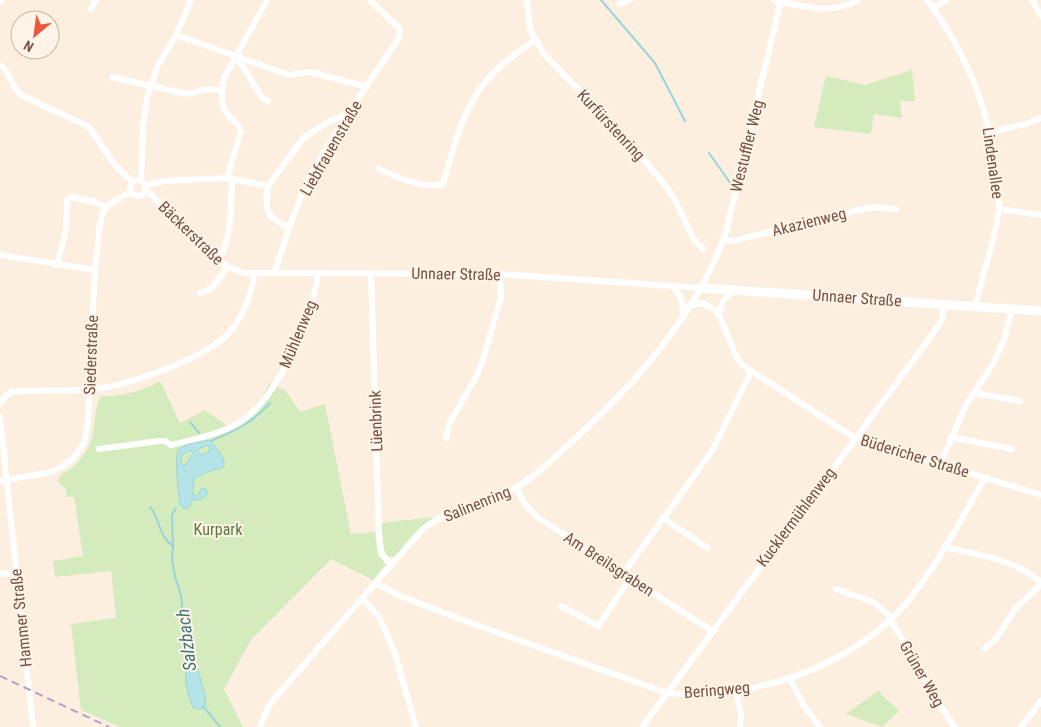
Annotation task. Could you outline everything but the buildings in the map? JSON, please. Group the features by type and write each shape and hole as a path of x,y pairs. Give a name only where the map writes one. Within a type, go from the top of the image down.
{"street":[{"path":"92,10 96,0"},
{"path":"131,191 134,195 139,196 143,194 144,111 150,85 191,0"},
{"path":"218,260 224,252 230,222 230,179 241,131 239,126 224,110 222,90 224,78 267,0"},
{"name":"Liebfrauenstraße","path":"274,274 289,227 316,168 348,114 399,38 400,29 370,0"},
{"name":"Kurfürstenring","path":"527,0 528,21 535,40 543,53 626,139 661,180 673,196 695,242 703,249"},
{"path":"619,4 630,0"},
{"path":"779,0 811,8 835,9 859,0"},
{"name":"Westuffler Weg","path":"702,288 723,240 779,0"},
{"name":"Lindenallee","path":"927,0 934,8 965,61 983,108 995,154 999,208 975,307"},
{"path":"934,8 946,0"},
{"path":"1032,0 1041,16"},
{"path":"176,34 289,75 310,72 367,87"},
{"path":"378,169 434,187 443,184 464,120 476,96 487,80 500,67 514,54 535,40"},
{"path":"236,56 262,98 268,101"},
{"path":"0,64 6,71 12,84 21,94 86,125 93,132 114,164 133,183"},
{"path":"112,77 187,94 207,88 222,90"},
{"path":"289,227 273,219 268,212 265,204 268,186 304,137 330,121 348,114"},
{"path":"990,132 1026,124 1041,118"},
{"path":"144,186 162,181 230,179 268,186"},
{"path":"133,183 137,181 144,186"},
{"path":"131,191 133,183"},
{"name":"Bäckerstraße","path":"144,186 191,237 227,267 255,273 329,273"},
{"path":"56,265 66,229 67,200 71,198 89,201 106,208 111,202 131,191"},
{"name":"Akazienweg","path":"723,240 732,241 872,207 896,209"},
{"name":"Siederstraße","path":"3,480 52,472 64,466 78,454 84,442 88,429 95,270 100,222 106,208"},
{"path":"999,208 1039,215"},
{"path":"0,255 95,270"},
{"path":"200,292 212,288 227,267"},
{"path":"0,404 3,395 13,392 89,390 116,385 183,361 227,335 242,314 253,287 255,273"},
{"name":"Mühlenweg","path":"99,449 159,441 171,444 216,434 244,420 271,392 294,348 309,313 315,294 318,273"},
{"name":"Unnaer Straße","path":"329,273 499,274 1041,311"},
{"name":"Lüenbrink","path":"371,274 381,553 391,564"},
{"path":"446,438 449,424 482,363 501,297 499,274"},
{"path":"672,286 680,296 682,316"},
{"name":"Salinenring","path":"260,727 274,699 408,544 427,525 516,487 541,470 609,407 661,346 702,288"},
{"path":"719,315 722,302 734,290"},
{"path":"690,305 703,303 713,308 719,315"},
{"name":"Kucklermühlenweg","path":"642,727 932,335 941,321 945,305"},
{"path":"940,464 966,405 993,364 1004,340 1012,309"},
{"name":"Büdericher Straße","path":"719,315 737,358 742,365 855,438 1041,495"},
{"path":"623,574 712,451 751,372"},
{"path":"974,393 1020,401"},
{"name":"Hammer Straße","path":"0,417 3,480 16,573 33,727"},
{"path":"951,437 1012,449"},
{"name":"Beringweg","path":"376,583 400,596 471,623 667,693 686,694 736,691 790,678 818,667 844,654 891,619 924,580 945,548 985,478"},
{"name":"Am Breilsgraben","path":"516,487 524,503 537,517 712,631"},
{"path":"663,518 708,548"},
{"path":"945,548 1009,563 1033,575 1041,583 1015,609 996,639 985,648"},
{"path":"0,574 16,573"},
{"path":"561,606 598,626 630,578"},
{"name":"Grüner Weg","path":"836,589 873,602 891,619 936,700 955,727"},
{"path":"363,598 380,618 395,653 416,727"},
{"path":"790,678 803,704 820,727"},
{"path":"736,691 741,715 740,727"},
{"path":"1021,727 1041,701"}],"green space":[{"path":"912,70 915,101 900,101 902,118 874,114 871,134 814,127 826,76 865,85"},
{"name":"Kurpark","path":"160,381 180,423 205,410 227,426 253,409 270,383 286,391 300,412 325,404 351,534 375,532 378,556 384,561 385,565 373,580 331,559 251,640 224,689 243,727 120,727 81,710 71,624 116,618 111,571 55,577 53,561 83,556 74,497 67,497 65,488 58,481 62,475 79,461 89,446 93,434 96,408 101,396 131,393"},
{"path":"434,517 421,527 394,557 386,556 384,553 381,523"},
{"path":"878,691 899,711 882,727 846,714"}],"water":[{"path":"209,440 222,457 224,461 223,467 194,478 193,496 197,496 202,488 206,489 207,495 200,500 193,499 189,508 183,508 180,505 178,484 178,451 186,445","holes":["207,445 210,447 208,453 202,455 198,453 198,449","193,450 194,452 185,465 182,465 182,454"]},
{"path":"192,659 196,662 206,705 199,709 192,706 186,684 185,662"}],"waterway":[{"path":"601,0 655,63 685,121"},
{"path":"709,153 731,184"},
{"path":"211,441 243,426 270,403"},
{"path":"190,422 199,433"},
{"name":"Salzbach","path":"150,507 162,533 173,546"},
{"name":"Salzbach","path":"176,508 172,515 172,560 181,596 188,661"},
{"name":"Salzbach","path":"203,706 220,727"}],"railway":[{"path":"0,676 109,727"}]}
